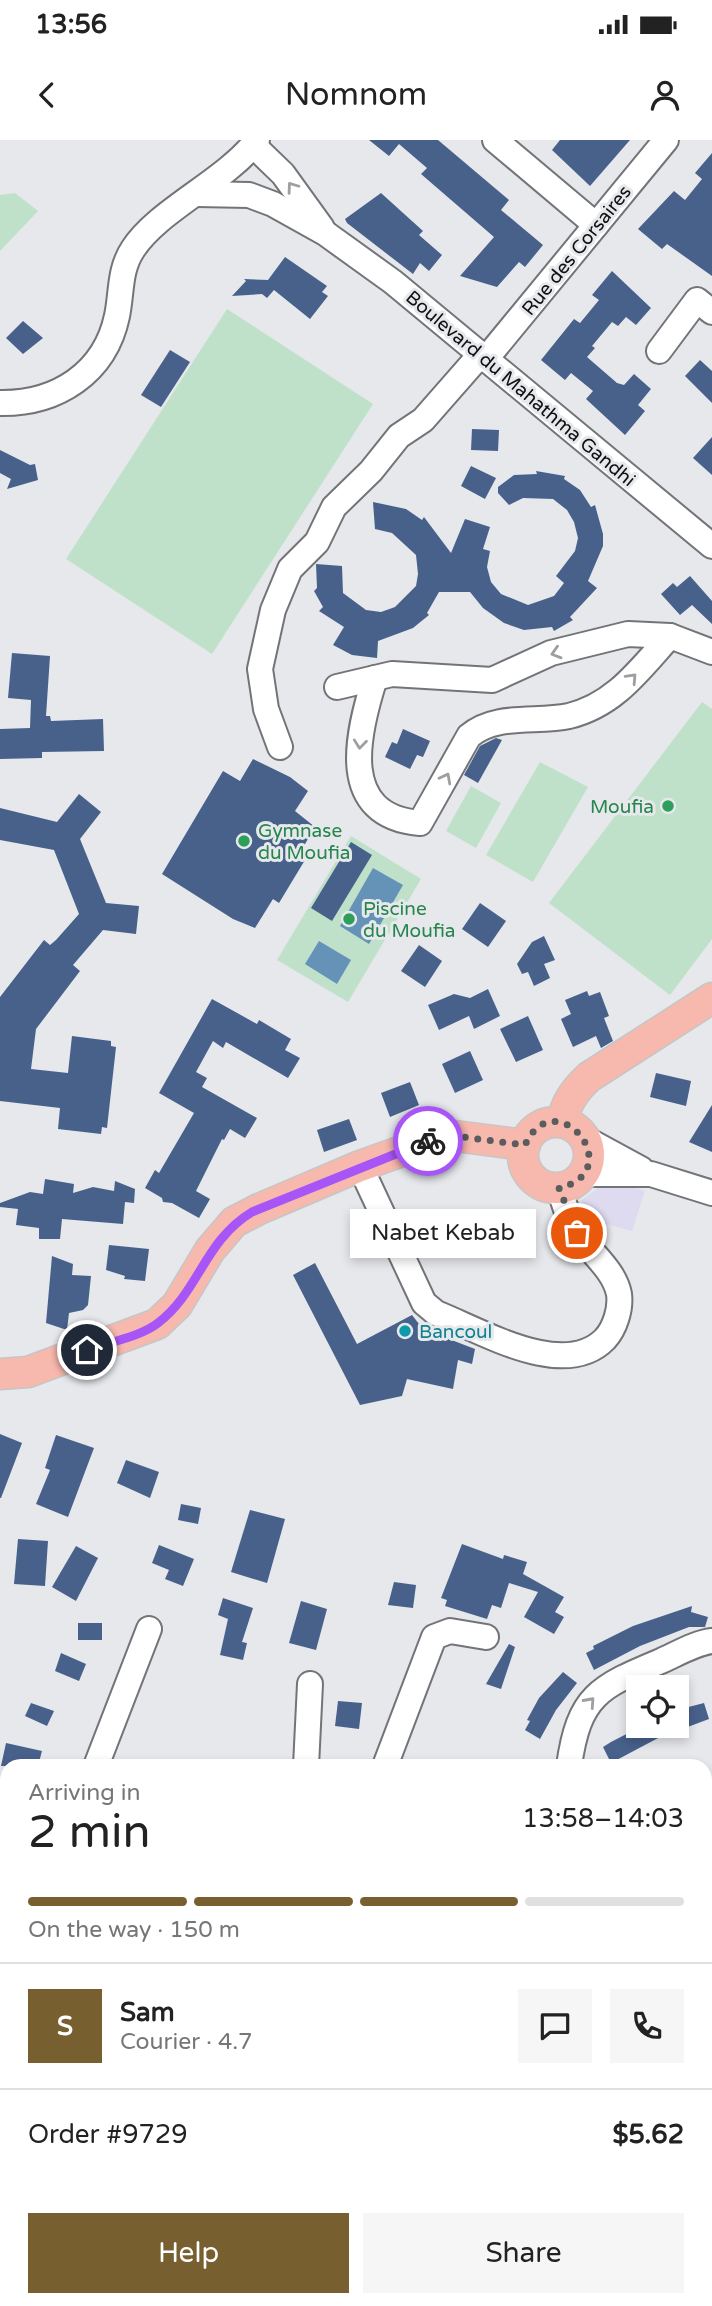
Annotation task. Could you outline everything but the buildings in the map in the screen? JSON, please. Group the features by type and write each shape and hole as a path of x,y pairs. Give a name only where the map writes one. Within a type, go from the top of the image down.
{"main road":[{"path":"573,1130 543,1125 528,1137 523,1155 528,1173 542,1185 571,1181 589,1156 573,1130 574,1091 589,1077 712,998"},
{"path":"0,1374 28,1372 157,1324 177,1305 210,1250 234,1222 252,1212 415,1144 455,1136 525,1145"}],"street":[{"path":"495,140 596,225"},
{"name":"Rue des Corsaires","path":"280,747 266,709 260,669 273,610 290,569 317,542 334,507 371,471 399,436 423,420 483,358 666,140"},
{"path":"0,403 20,403 46,396 81,378 103,354 117,316 121,275 133,248 155,226 197,194 249,148"},
{"path":"248,195 239,177 249,148"},
{"name":"Boulevard du Mahathma Gandhi","path":"249,148 283,174 326,233"},
{"name":"Boulevard du Mahathma Gandhi","path":"197,194 248,195 273,204 326,233 393,282 712,546"},
{"path":"659,351 697,300 712,313"},
{"path":"337,687 392,674 492,680 551,653 628,634 670,636 712,652"},
{"path":"375,678 363,715 358,762 365,794 384,813 404,822 420,823 469,736 478,728 493,723 568,716 589,709 614,697 670,636"},
{"path":"573,1130 651,1174 712,1193"},
{"path":"360,1166 424,1303 436,1313 545,1356 571,1356 597,1347 612,1331 619,1295 605,1266 577,1233 571,1181 651,1174"},
{"path":"99,1759 149,1629"},
{"path":"388,1759 434,1637 450,1631 486,1637"},
{"path":"570,1759 574,1732 582,1711 600,1692 617,1679 712,1641"},
{"path":"306,1759 310,1684"}],"shaded area":[{"path":"619,1182 645,1191 632,1231 584,1218 580,1206 582,1200 603,1184"}],"green space":[{"path":"15,193 38,211 0,251 0,195"},
{"path":"227,309 373,404 212,654 66,559"},
{"name":"Moufia","path":"702,702 712,709 712,939 670,995 549,903"},
{"path":"540,762 588,787 533,882 486,855"},
{"path":"471,786 501,803 476,848 446,831"},
{"name":"Piscine du Moufia","path":"351,836 421,879 348,1002 277,960"}],"water":[{"path":"373,868 403,885 369,944 340,926"},
{"path":"319,941 351,960 337,984 305,964"}],"way so far":[{"path":"428,1141 455,1136 525,1145 528,1137 543,1125 562,1122 571,1125 584,1138 589,1156 583,1174 568,1186 559,1188 577,1233"}],"place":[{"name":"Moufia","path":"668,806"},
{"name":"Gymnase du Moufia","path":"244,841"},
{"name":"Piscine du Moufia","path":"349,919"},
{"name":"Nabet Kebab","path":"577,1233"},
{"name":"Bancoul","path":"405,1331"}],"route":[{"path":"87,1350 157,1324 177,1305 210,1250 234,1222 360,1166 428,1141"}]}
